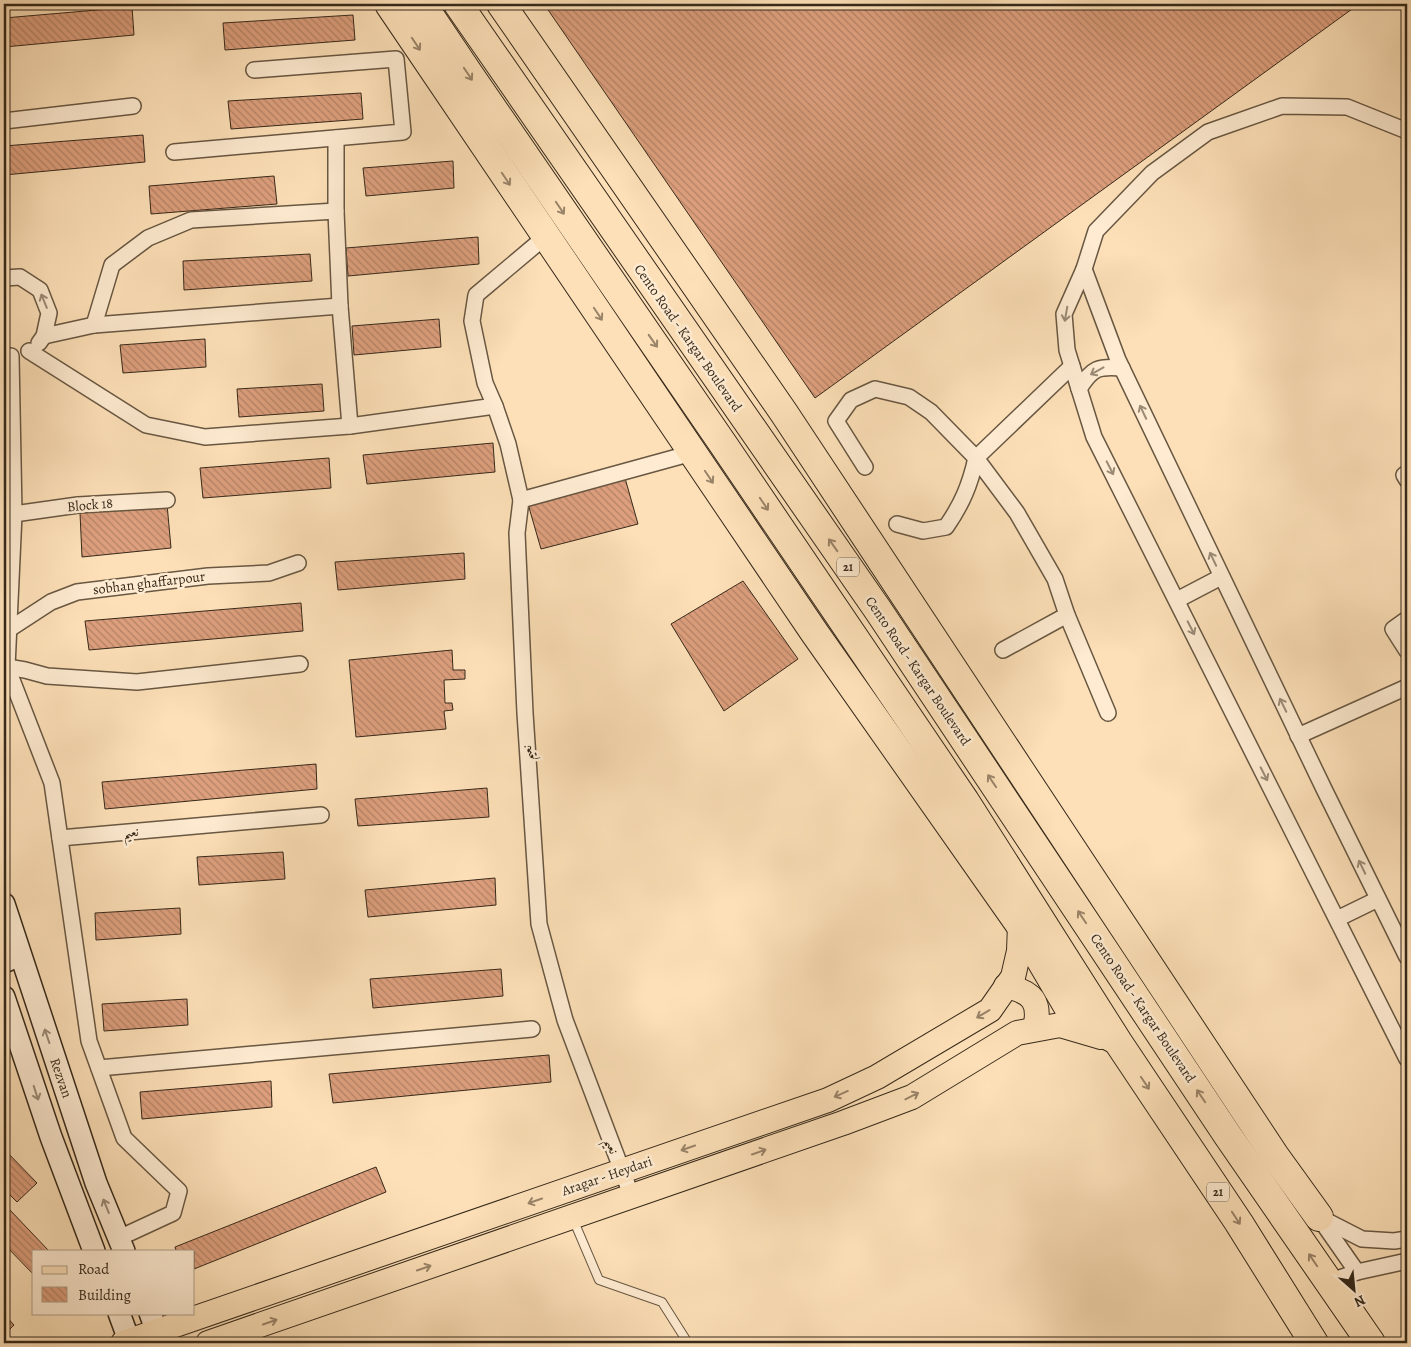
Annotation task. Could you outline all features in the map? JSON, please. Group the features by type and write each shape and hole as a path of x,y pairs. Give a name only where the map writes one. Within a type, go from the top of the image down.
{"highway":[{"path":"388,4 814,632 1020,925 1071,1012 1118,1042"},
{"name":"21","path":"422,4 965,800 1118,1042 1239,1223 1314,1343"},
{"name":"Cento Road - Kargar Boulevard","path":"458,4 878,610 1228,1136 1371,1343"},
{"path":"501,4 784,413 1270,1148 1320,1218"}],"main road":[{"name":"Rezvan","path":"4,904 12,958 96,1183 122,1244"},
{"name":"Aragar - Heydari","path":"128,1342 156,1329 828,1100 877,1078 990,1010 1013,977 1019,951 1020,925"},
{"path":"1006,986 1022,989 1033,1000 1038,1014 1035,1029"},
{"name":"Rezvan","path":"4,997 50,1137 94,1250"},
{"name":"Aragar - Heydari","path":"208,1343 843,1124 912,1097 1017,1033 1060,1025 1118,1042"},
{"path":"119,1314 128,1342"}],"street":[{"path":"174,152 403,132 396,59 254,70"},
{"path":"4,121 133,106"},
{"path":"1407,131 1347,107 1282,106 1208,132 1152,173 1096,231 1084,269 1064,314 1067,350 1094,436 1407,1059"},
{"path":"336,138 336,211 340,306 350,426"},
{"path":"94,325 112,265 148,238 191,220 336,211"},
{"name":"نعیم","path":"545,236 476,295 472,321 485,382 496,406 508,444 521,500 517,542 525,714 539,924 566,1020 632,1197"},
{"path":"1084,269 1122,368 1298,736 1378,899 1405,949"},
{"path":"4,278 20,277 40,290 49,313 44,336 37,345 28,351 7,355 14,514 7,668 52,783 89,1041 124,1138 179,1191 173,1213 122,1244"},
{"path":"44,336 94,325 340,306"},
{"path":"28,351 146,425 205,437 350,426 496,406"},
{"path":"897,524 924,531 946,527 960,508 971,479 976,458 1072,366"},
{"path":"1079,389 1087,377 1102,366 1122,368"},
{"path":"865,467 836,420 852,400 875,390 909,397 931,412 976,458 1017,513 1055,579 1067,616 1108,713"},
{"path":"521,500 692,453"},
{"path":"1407,473 1404,476 1407,480"},
{"name":"Block 18","path":"14,514 78,505 167,500"},
{"name":"sobhan ghaffarpour","path":"8,630 51,602 77,592 208,576 269,573 298,562"},
{"path":"1177,600 1221,577"},
{"path":"1003,650 1067,616"},
{"path":"1407,619 1393,629 1407,651"},
{"path":"7,668 25,670 47,676 137,682 300,664"},
{"path":"1298,736 1407,687"},
{"name":"نعیم","path":"60,838 321,815"},
{"path":"1337,919 1378,899"},
{"path":"99,1068 532,1029"},
{"path":"1320,1218 1362,1238 1394,1241 1407,1239"},
{"path":"1320,1218 1357,1272"},
{"path":"1328,1282 1357,1272 1407,1261"}],"lane":[{"path":"573,1217 599,1280 662,1302 688,1343"}],"building":[{"path":"544,4 1359,4 815,398"},
{"path":"132,7 134,35 4,47 4,18"},
{"path":"353,15 355,40 225,50 223,23"},
{"path":"361,93 363,119 231,129 228,101"},
{"path":"143,135 145,162 4,175 4,146"},
{"path":"453,161 454,188 366,196 363,168"},
{"path":"274,176 277,204 151,214 149,186"},
{"path":"478,237 479,264 348,276 346,248"},
{"path":"310,254 312,281 184,290 183,261"},
{"path":"439,319 441,347 354,355 352,326"},
{"path":"205,339 206,367 123,373 120,345"},
{"path":"322,384 324,411 239,417 237,389"},
{"path":"493,443 495,472 367,484 363,455"},
{"path":"329,458 331,488 203,498 200,468"},
{"path":"625,478 638,524 541,549 528,504"},
{"path":"167,504 171,548 82,557 80,513"},
{"path":"464,553 465,579 338,590 335,562"},
{"path":"743,581 798,659 724,711 671,624"},
{"path":"301,603 303,631 89,650 85,621"},
{"path":"452,650 453,670 465,670 465,679 444,680 445,703 452,703 453,710 444,711 446,729 356,737 349,660"},
{"path":"316,764 317,789 105,809 102,782"},
{"path":"487,788 489,817 358,826 355,799"},
{"path":"283,852 285,879 199,885 197,857"},
{"path":"495,878 496,905 368,917 365,890"},
{"path":"180,908 181,934 96,940 95,913"},
{"path":"501,969 503,996 373,1008 370,979"},
{"path":"187,999 188,1025 104,1031 102,1004"},
{"path":"549,1055 551,1082 333,1103 329,1074"},
{"path":"271,1081 272,1107 142,1119 140,1092"},
{"path":"4,1149 37,1183 17,1202 4,1189"},
{"path":"376,1167 386,1192 195,1269 195,1250 176,1250 175,1247"},
{"path":"9,1209 48,1250 32,1250 32,1273 4,1244 4,1214"},
{"path":"4,1314 14,1325 4,1335"}]}
